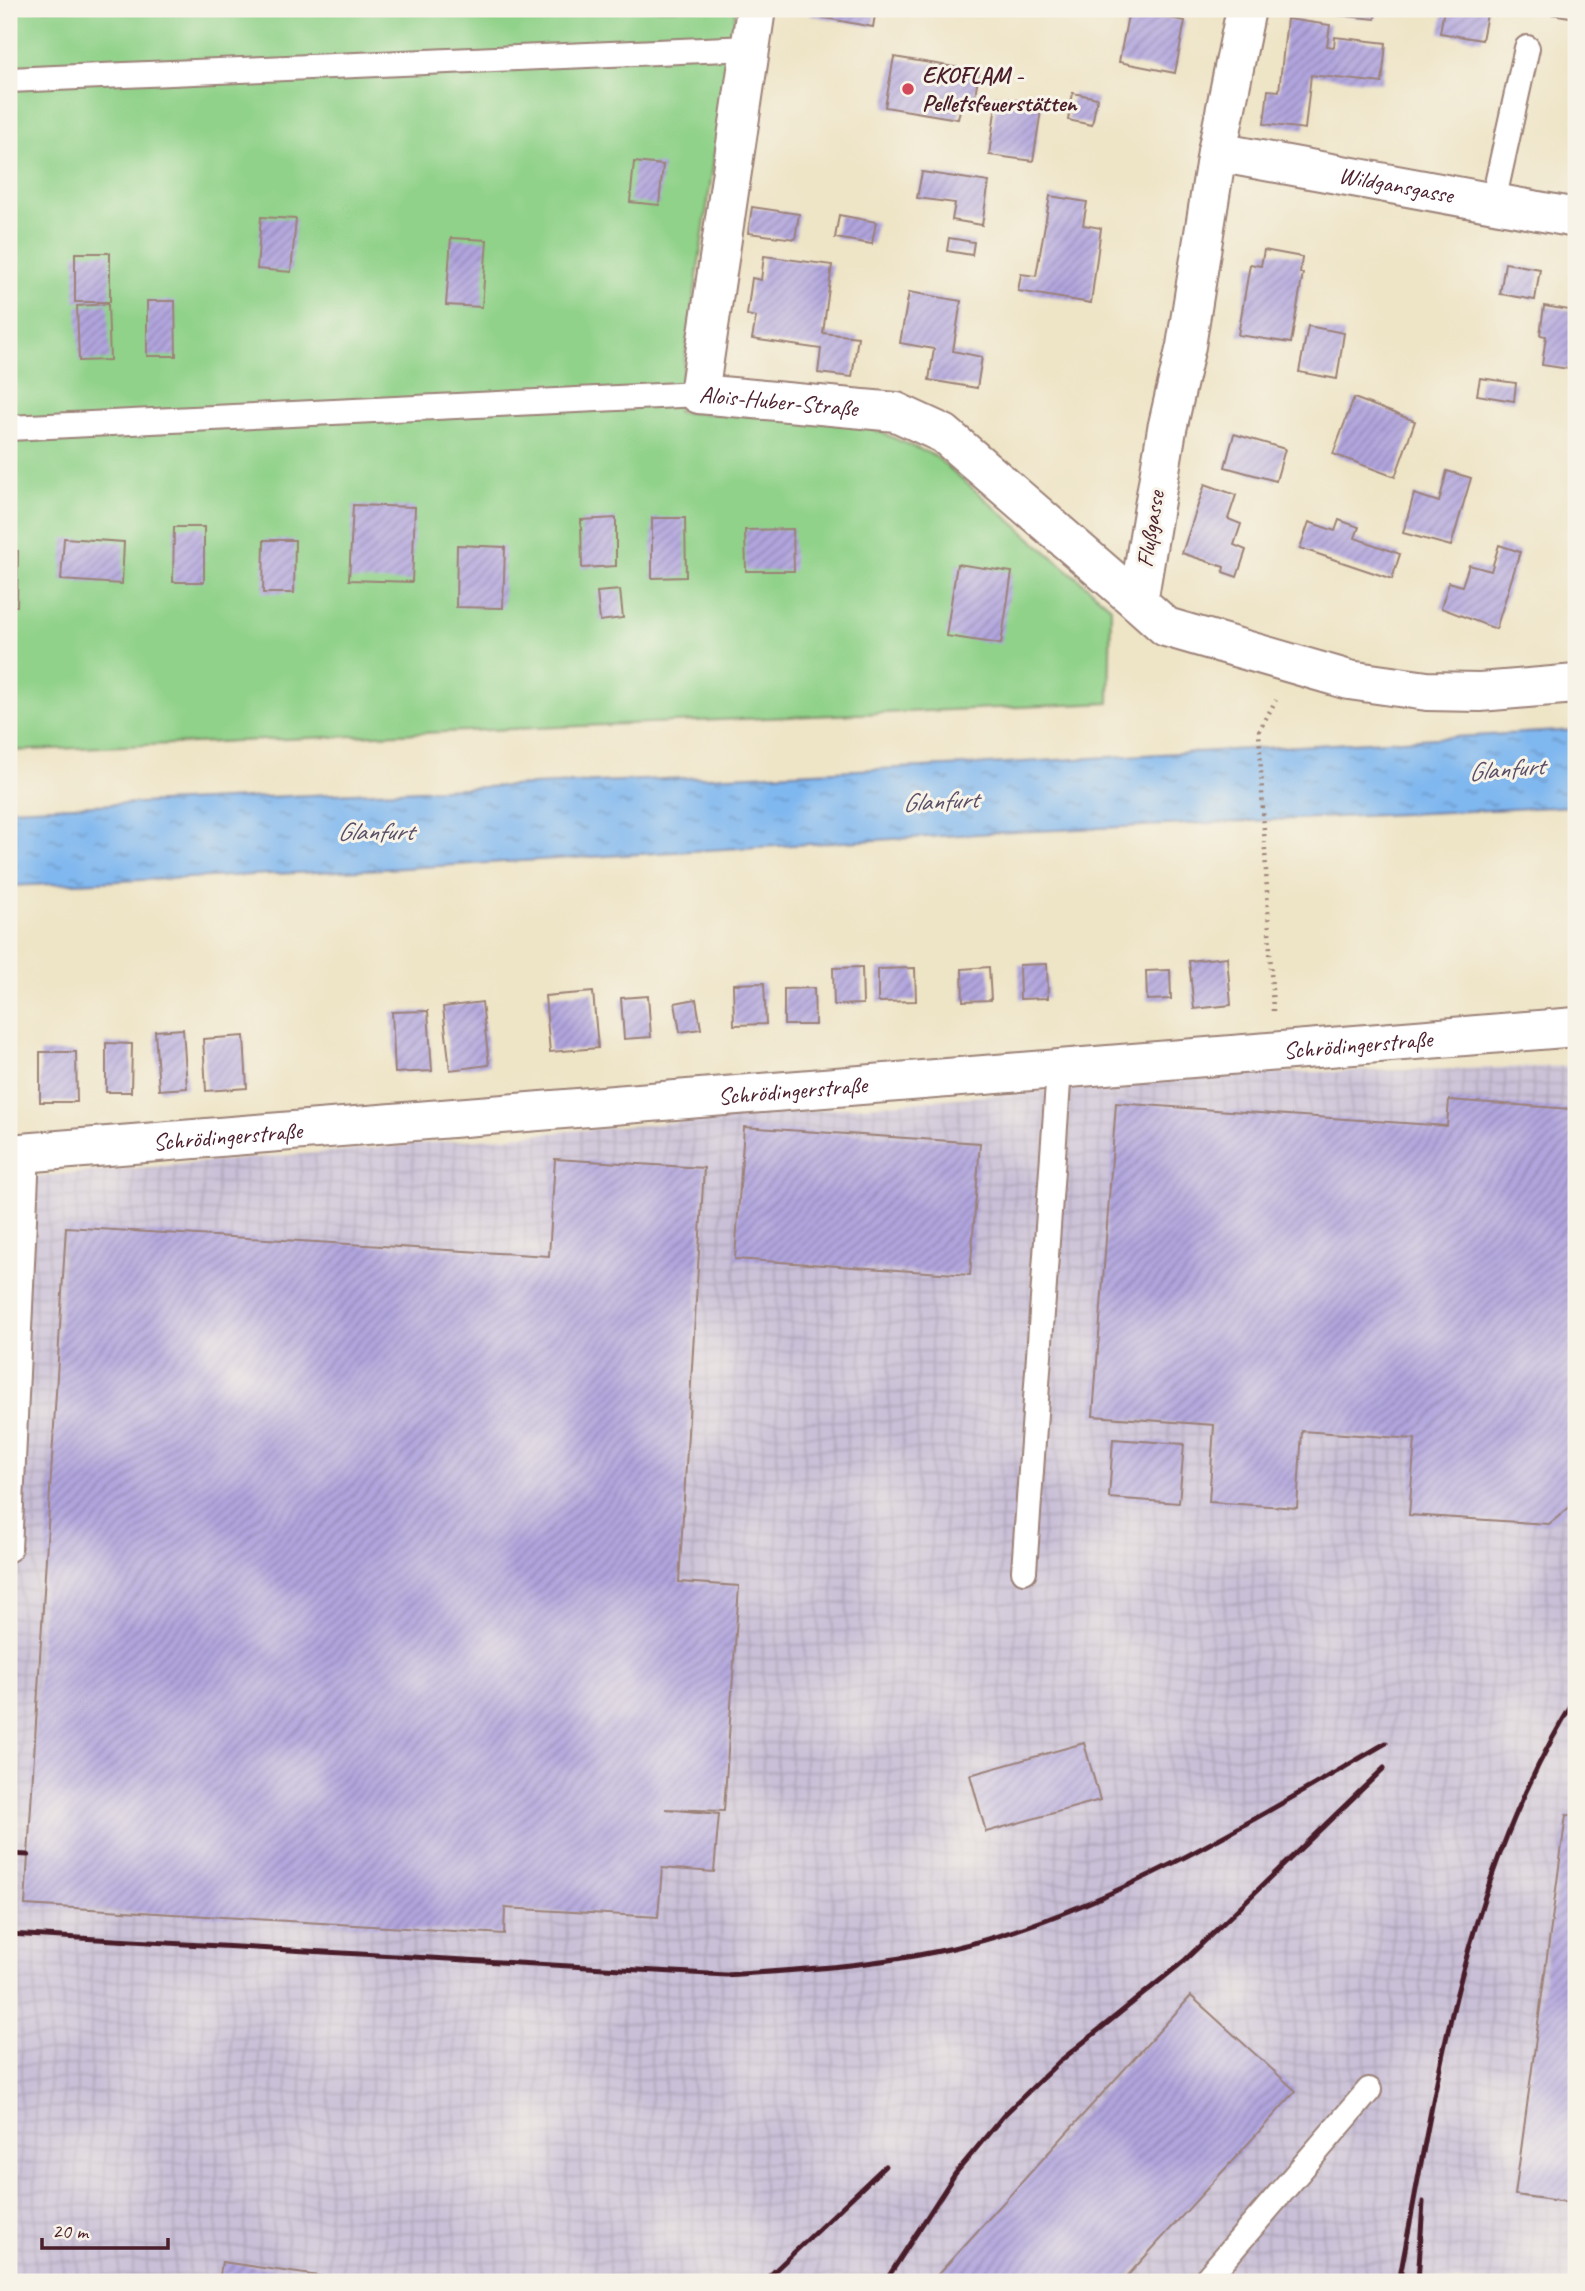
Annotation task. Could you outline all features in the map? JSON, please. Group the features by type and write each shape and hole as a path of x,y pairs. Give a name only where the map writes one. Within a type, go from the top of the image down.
{"street":[{"name":"Alois-Huber-Straße","path":"756,9 699,394 896,412 944,434 1138,602"},
{"name":"Flußgasse","path":"1246,9 1217,152 1186,346 1167,429 1138,602 1166,627 1349,680 1427,691 1479,692 1576,684"},
{"name":"Wildgansgasse","path":"1217,152 1576,218"},
{"name":"Schrödingerstraße","path":"18,1153 1576,1027"}],"lane":[{"path":"9,80 750,48"},
{"path":"1493,202 1527,48"},
{"path":"9,428 699,394"},
{"path":"1024,1571 1059,1069"},
{"path":"9,1549 18,1153"},
{"path":"1204,2282 1369,2090"}],"path":[{"path":"1259,731 1274,1051"}],"shaded area":[{"path":"1576,1066 1576,2282 9,2282 9,1179 1240,1074"}],"green space":[{"path":"9,9 736,9 677,412 855,421 935,456 1111,607 1109,703 9,751"}],"water":[{"name":"Glanfurt","path":"1576,730 1576,806 993,833 405,868 9,886 9,809 988,764"}],"building":[{"path":"810,9 876,9 873,27 809,15"},
{"path":"1328,9 1376,9 1375,19 1327,14"},
{"path":"1444,9 1488,9 1482,40 1440,33"},
{"path":"1546,9 1576,9 1576,18 1545,13"},
{"path":"1129,10 1185,21 1175,73 1119,62"},
{"path":"1287,19 1330,25 1327,46 1334,47 1335,37 1386,43 1382,83 1311,75 1305,129 1264,124 1268,90 1279,91"},
{"path":"894,57 979,71 973,108 961,105 958,119 885,107"},
{"path":"1073,93 1097,98 1092,125 1068,120"},
{"path":"997,97 1042,104 1033,161 989,155"},
{"path":"634,162 663,165 659,205 630,202"},
{"path":"922,172 989,182 982,225 952,220 955,203 917,198"},
{"path":"1050,196 1087,202 1083,225 1101,228 1091,303 1018,291 1021,274 1036,276"},
{"path":"752,207 799,214 795,239 748,233"},
{"path":"839,215 876,222 872,244 835,238"},
{"path":"261,217 296,219 291,272 257,269"},
{"path":"451,238 487,240 482,307 446,305"},
{"path":"949,238 974,242 972,255 947,251"},
{"path":"1264,250 1302,257 1300,273 1303,273 1291,343 1238,335 1250,264 1261,266"},
{"path":"75,253 110,253 110,302 75,302"},
{"path":"764,256 832,265 823,333 858,337 852,377 818,373 821,349 752,339 756,317 747,315 752,278 761,280"},
{"path":"1505,263 1540,269 1535,300 1500,294"},
{"path":"909,292 961,301 953,351 982,357 977,388 929,380 934,349 900,343"},
{"path":"147,301 175,301 176,356 147,356"},
{"path":"108,304 110,360 79,361 77,306"},
{"path":"1544,306 1576,311 1576,370 1542,365 1546,336 1540,335"},
{"path":"1308,326 1344,333 1337,379 1299,372"},
{"path":"1480,378 1516,383 1514,401 1477,395"},
{"path":"1354,398 1415,421 1395,477 1333,454"},
{"path":"1234,434 1285,449 1276,481 1225,467"},
{"path":"1447,471 1471,478 1451,546 1403,533 1414,494 1439,502"},
{"path":"1205,484 1236,495 1228,519 1241,524 1234,545 1246,550 1237,577 1223,572 1224,567 1182,553"},
{"path":"353,505 415,507 412,582 349,580"},
{"path":"616,518 616,566 582,568 581,520"},
{"path":"652,518 685,518 686,577 652,578"},
{"path":"1339,520 1359,527 1355,538 1400,554 1392,579 1300,548 1309,522 1335,531"},
{"path":"174,527 204,527 204,582 173,582"},
{"path":"793,529 794,571 746,571 745,530"},
{"path":"64,538 124,542 122,584 61,580"},
{"path":"264,540 295,540 294,593 263,593"},
{"path":"457,545 505,547 503,608 456,607"},
{"path":"1499,545 1520,552 1496,629 1441,608 1449,582 1462,586 1469,565 1491,571"},
{"path":"9,551 18,551 17,606 9,606"},
{"path":"957,564 1012,572 1001,644 946,636"},
{"path":"620,590 623,618 600,621 597,592"},
{"path":"1227,957 1231,1005 1194,1009 1189,961"},
{"path":"1047,964 1048,998 1020,999 1019,965"},
{"path":"862,967 863,1004 834,1005 833,968"},
{"path":"989,967 991,1000 963,1001 962,969"},
{"path":"915,968 916,1001 878,1002 878,969"},
{"path":"1170,970 1171,999 1147,1000 1146,971"},
{"path":"764,983 766,1024 734,1025 733,984"},
{"path":"814,988 815,1025 784,1025 784,989"},
{"path":"593,992 598,1048 550,1052 545,996"},
{"path":"648,996 651,1037 624,1039 621,998"},
{"path":"696,999 701,1029 680,1032 675,1003"},
{"path":"482,1002 489,1065 450,1070 443,1007"},
{"path":"428,1011 432,1071 395,1073 392,1012"},
{"path":"183,1029 187,1088 159,1090 155,1031"},
{"path":"244,1036 247,1088 206,1091 203,1039"},
{"path":"106,1043 132,1044 131,1092 106,1092"},
{"path":"40,1052 76,1052 77,1102 40,1102"},
{"path":"1449,1100 1571,1109 1569,1134 1576,1135 1576,1502 1549,1524 1409,1515 1415,1439 1302,1431 1297,1508 1209,1502 1214,1425 1093,1416 1116,1103 1447,1126"},
{"path":"744,1127 980,1143 970,1275 735,1259"},
{"path":"555,1159 704,1168 679,1582 739,1586 724,1811 665,1809 719,1814 714,1872 662,1868 658,1917 505,1908 504,1934 25,1905 66,1227 549,1256"},
{"path":"1113,1439 1184,1444 1179,1503 1109,1498"},
{"path":"1084,1743 1100,1800 986,1832 970,1775"},
{"path":"1566,1815 1576,1816 1576,2203 1515,2195"},
{"path":"1191,1996 1296,2091 1122,2282 931,2282"},
{"path":"222,2262 326,2277 325,2282 219,2282"}],"railway":[{"path":"1399,2282 1442,2056 1481,1908 1507,1836 1538,1766 1576,1698"},
{"path":"9,1934 726,1975 898,1959 998,1936 1100,1898 1198,1850 1386,1743"},
{"path":"885,2282 955,2174 1004,2115 1059,2062 1184,1961 1384,1768"},
{"path":"9,1854 28,1855"},
{"path":"763,2282 885,2166"},
{"path":"1418,2282 1423,2202"}],"place":[{"name":"EKOFLAM - Pelletsfeuerstätten","path":"908,89"}]}
